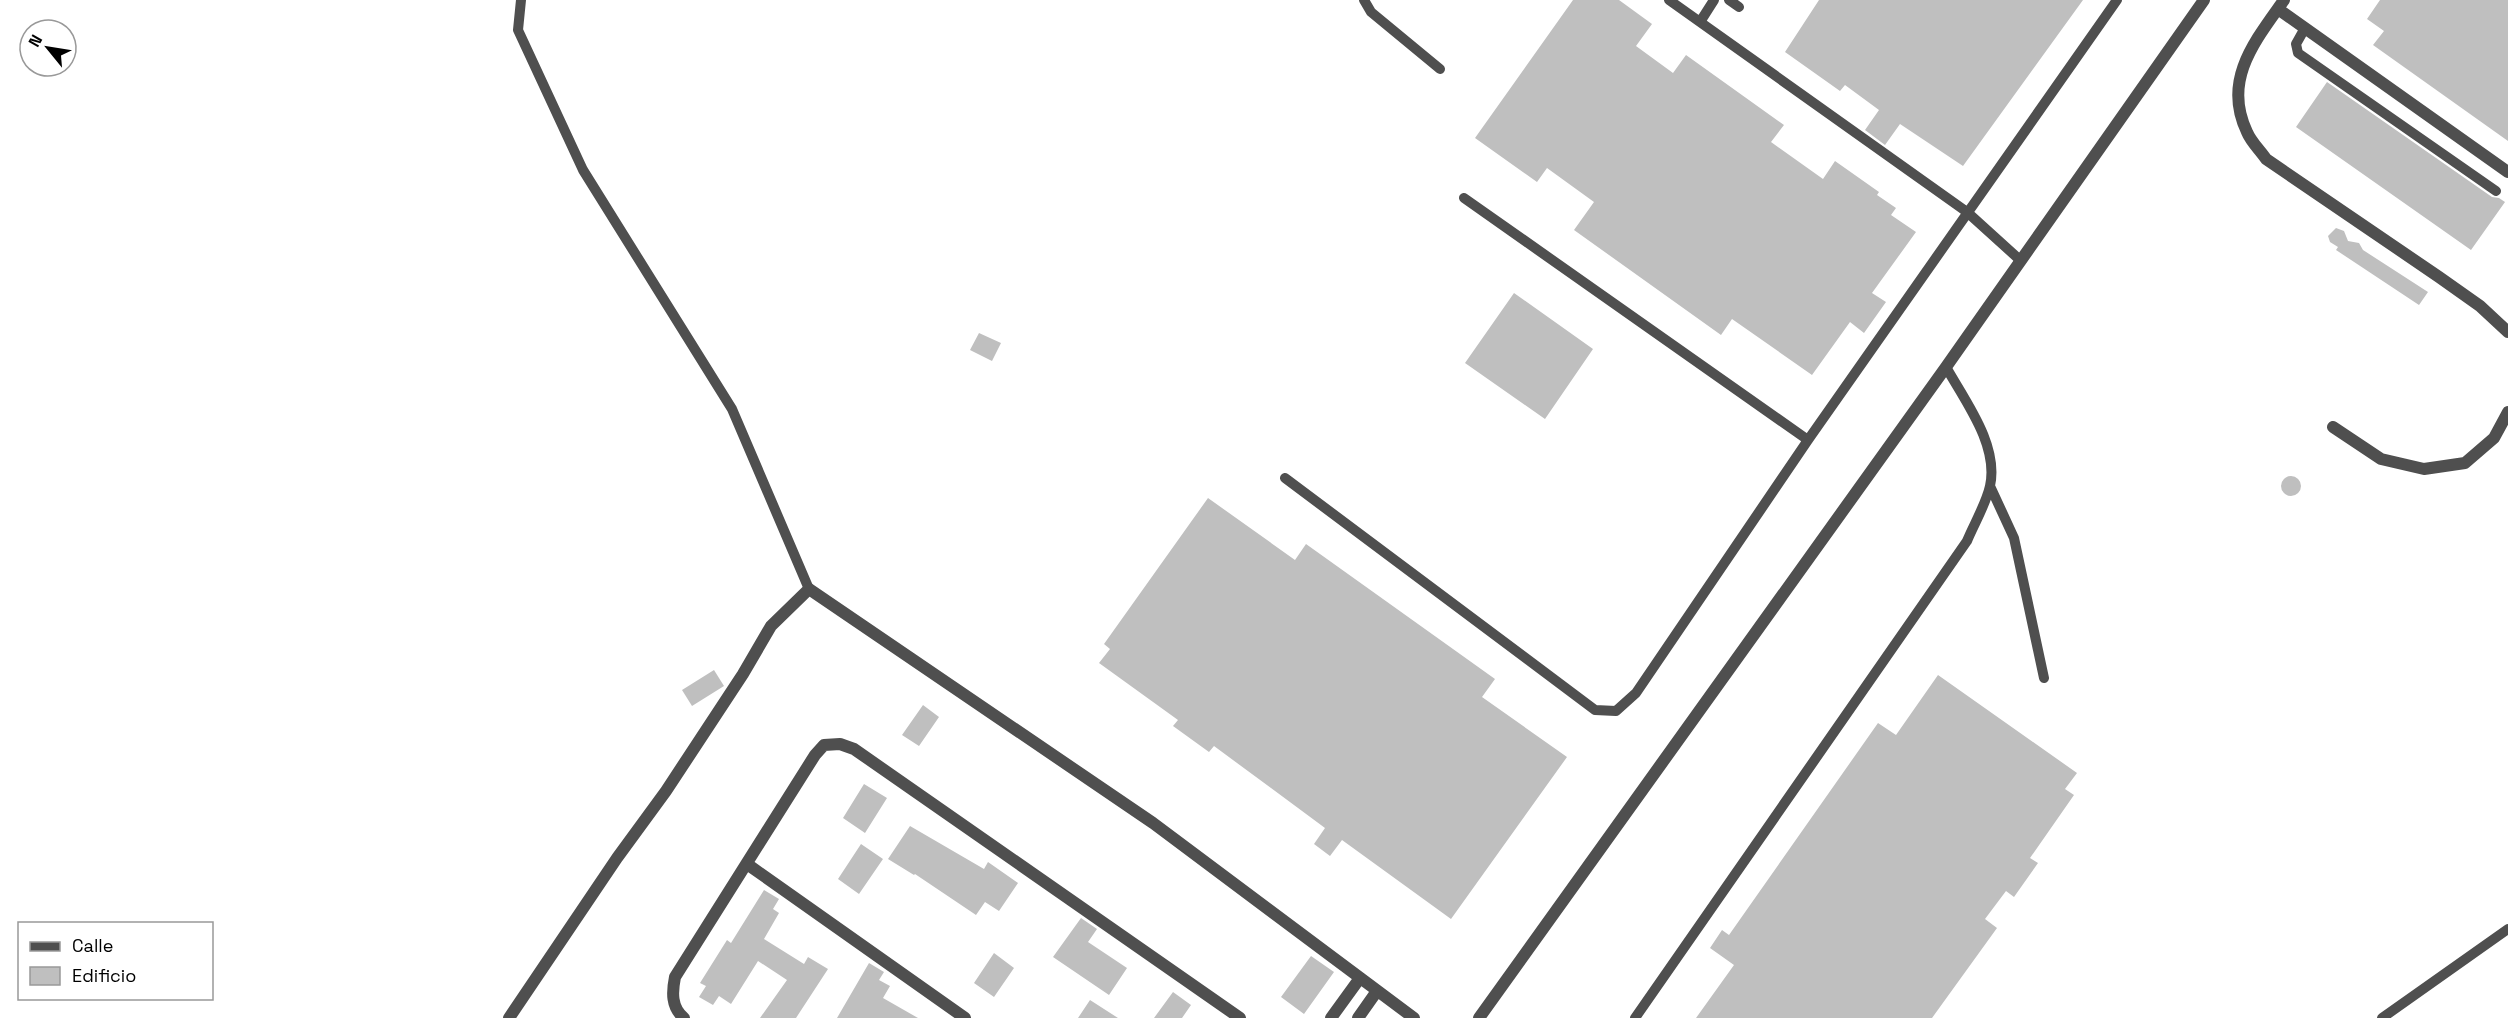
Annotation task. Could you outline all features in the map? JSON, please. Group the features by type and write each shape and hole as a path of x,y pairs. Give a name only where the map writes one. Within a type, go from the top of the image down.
{"street":[{"path":"1479,1018 1946,367 2204,0"},
{"path":"2508,172 2305,28 2281,4 2257,39 2239,75 2238,108 2247,134 2266,159 2447,282 2480,306 2508,332"},
{"path":"2333,426 2381,459 2424,469 2465,463 2494,438 2508,412"},
{"path":"509,1018 603,877 666,791 743,674 771,626 809,589 1153,823 1414,1018"},
{"path":"684,1018 674,1003 672,992 675,977 815,755 824,745 840,744 854,749 1240,1018"},
{"path":"747,864 965,1018"},
{"path":"1331,1018 1360,978"},
{"path":"1358,1018 1377,991"}],"lane":[{"path":"521,0 518,30 584,170 732,409 809,589"},
{"path":"1364,0 1371,12 1440,69"},
{"path":"1669,0 1967,212 2020,260"},
{"path":"1700,22 1714,0"},
{"path":"1729,0 1739,7"},
{"path":"1285,478 1595,710 1616,711 1636,693 1808,440 2117,0"},
{"path":"2305,28 2296,44 2298,53 2496,191"},
{"path":"1464,198 1808,440"},
{"path":"1635,1018 1967,541 1990,486 1990,456 1982,434 1946,367"},
{"path":"1990,486 2014,538 2044,678"},
{"path":"2382,1018 2508,929"}],"building":[{"path":"1573,0 1619,0 1652,24 1636,46 1673,73 1686,55 1784,125 1771,142 1823,179 1835,161 1879,192 1877,195 1896,208 1891,215 1916,232 1872,293 1886,302 1864,333 1850,322 1812,375 1732,319 1721,335 1574,230 1594,202 1547,168 1537,182 1475,138"},
{"path":"1819,0 2083,0 1963,166 1900,124 1885,145 1865,130 1879,110 1845,85 1840,91 1785,52"},
{"path":"2380,0 2508,0 2508,141 2373,45 2384,31 2367,19"},
{"path":"2327,82 2492,197 2505,202 2471,250 2296,127"},
{"path":"2336,228 2344,231 2348,241 2359,243 2363,250 2428,292 2419,305 2336,250 2338,247 2330,242 2328,236"},
{"path":"1514,293 1593,349 1545,419 1465,363"},
{"path":"979,333 1001,343 992,361 970,350"},
{"path":"2291,476 2298,479 2301,486 2298,493 2291,496 2284,493 2281,486 2284,479"},
{"path":"1208,498 1295,560 1306,544 1495,679 1482,697 1567,757 1451,919 1342,840 1330,856 1314,844 1325,828 1214,746 1209,752 1173,726 1178,720 1099,663 1110,649 1104,644"},
{"path":"714,670 724,686 692,706 682,690"},
{"path":"1938,675 2077,773 2065,789 2074,795 2030,858 2038,863 2014,897 2006,891 1985,919 1997,928 1932,1018 1696,1018 1734,965 1710,948 1722,930 1729,935 1878,723 1896,735"},
{"path":"923,705 939,717 919,746 902,735"},
{"path":"864,784 887,798 865,833 843,818"},
{"path":"910,826 984,869 988,862 1018,883 999,911 985,902 976,915 915,874 888,859"},
{"path":"861,844 883,859 859,894 838,879"},
{"path":"764,890 779,899 773,909 779,913 764,939 804,964 808,957 828,969 796,1018 760,1018 787,980 758,961 731,1004 719,996 713,1005 699,997 706,986 700,983 727,940 731,943"},
{"path":"1081,918 1097,929 1088,942 1127,968 1109,995 1053,957"},
{"path":"994,953 1014,968 994,997 974,983"},
{"path":"1311,956 1334,972 1304,1014 1281,997"},
{"path":"869,963 884,972 879,980 890,986 883,998 918,1018 837,1018"},
{"path":"1173,992 1191,1005 1182,1018 1154,1018"},
{"path":"1090,1000 1118,1018 1078,1018"}]}
